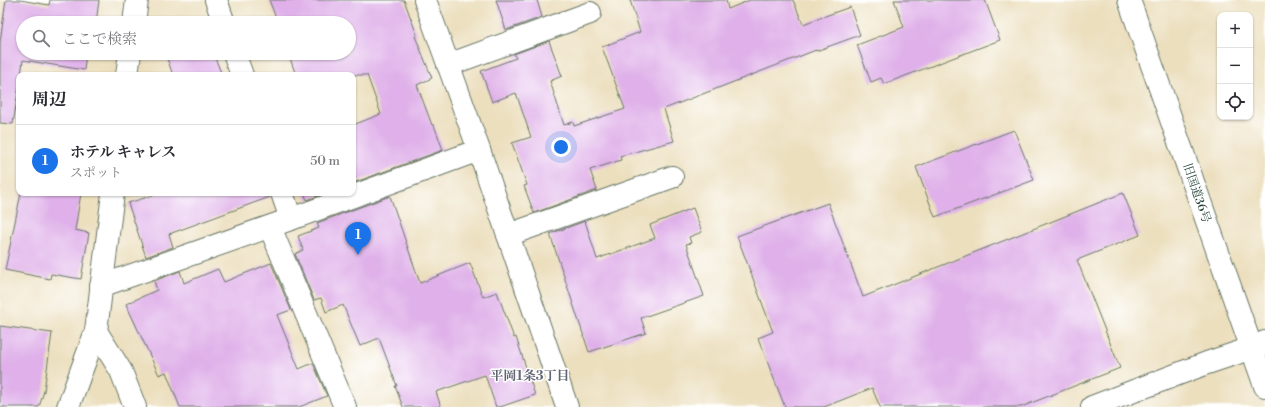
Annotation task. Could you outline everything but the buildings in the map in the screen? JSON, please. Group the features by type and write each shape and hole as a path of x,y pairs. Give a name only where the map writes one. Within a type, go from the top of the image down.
{"street":[{"path":"135,16 137,0"},
{"path":"216,0 222,16"},
{"path":"425,0 479,150 567,407"},
{"name":"旧国道36号","path":"1129,0 1258,345 1265,386"},
{"path":"448,64 590,13"},
{"path":"127,72 129,60"},
{"path":"237,60 241,72"},
{"path":"356,195 479,150"},
{"path":"508,234 672,177"},
{"path":"68,407 96,330 113,196"},
{"path":"283,196 291,219"},
{"path":"101,286 354,196"},
{"path":"270,227 345,407"},
{"path":"96,330 120,371 135,407"},
{"path":"1092,407 1258,345"}],"place":[{"name":"ホテル キャレス","path":"358,255"}],"district":[{"name":"平岡1条3丁目","path":"530,375"}]}
